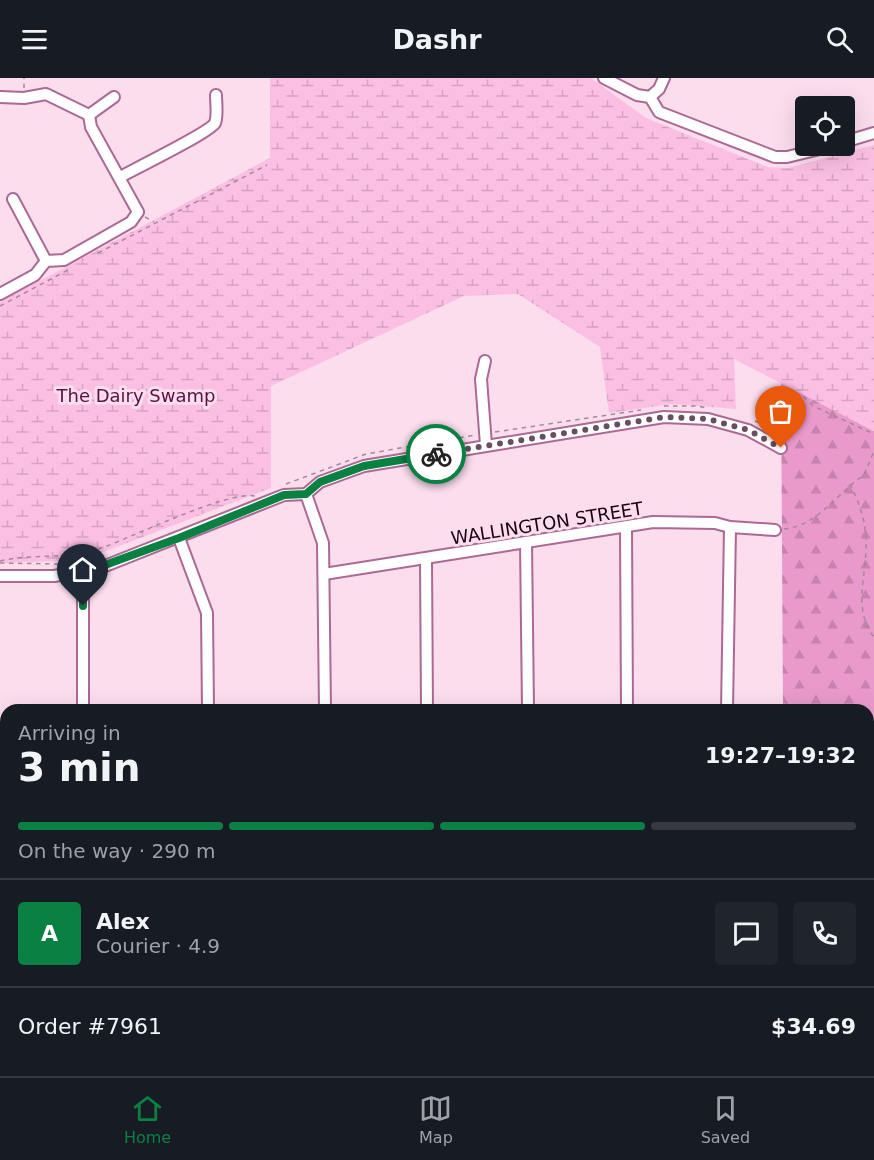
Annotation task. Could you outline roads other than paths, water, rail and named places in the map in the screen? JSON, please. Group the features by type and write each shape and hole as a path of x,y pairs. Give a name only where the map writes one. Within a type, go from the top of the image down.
{"street":[{"path":"604,78 637,95 650,97"},
{"path":"650,97 664,78"},
{"path":"0,97 24,98 46,94 89,115"},
{"path":"120,177 176,145 210,130 216,121 216,95"},
{"path":"89,115 114,97"},
{"path":"650,97 659,112 775,157 795,155"},
{"path":"0,294 35,274 46,261 64,260 131,222 138,212 91,127 89,115"},
{"path":"855,139 874,133"},
{"path":"13,199 46,261"},
{"path":"485,361 481,379 486,445"},
{"path":"0,576 83,573 179,538 284,495 306,494 320,482 364,466 486,445 664,417 708,419 748,430 781,448"},
{"path":"306,494 321,532 324,574 325,704"},
{"name":"WALLINGTON STREET","path":"324,574 653,522 714,523 730,527 775,530"},
{"path":"727,704 730,527"},
{"path":"626,528 627,704"},
{"path":"179,538 207,613 208,704"},
{"path":"526,542 528,704"},
{"path":"426,559 427,704"},
{"path":"83,573 83,704"}],"park label":[{"name":"The Dairy Swamp","path":"136,395"}]}
